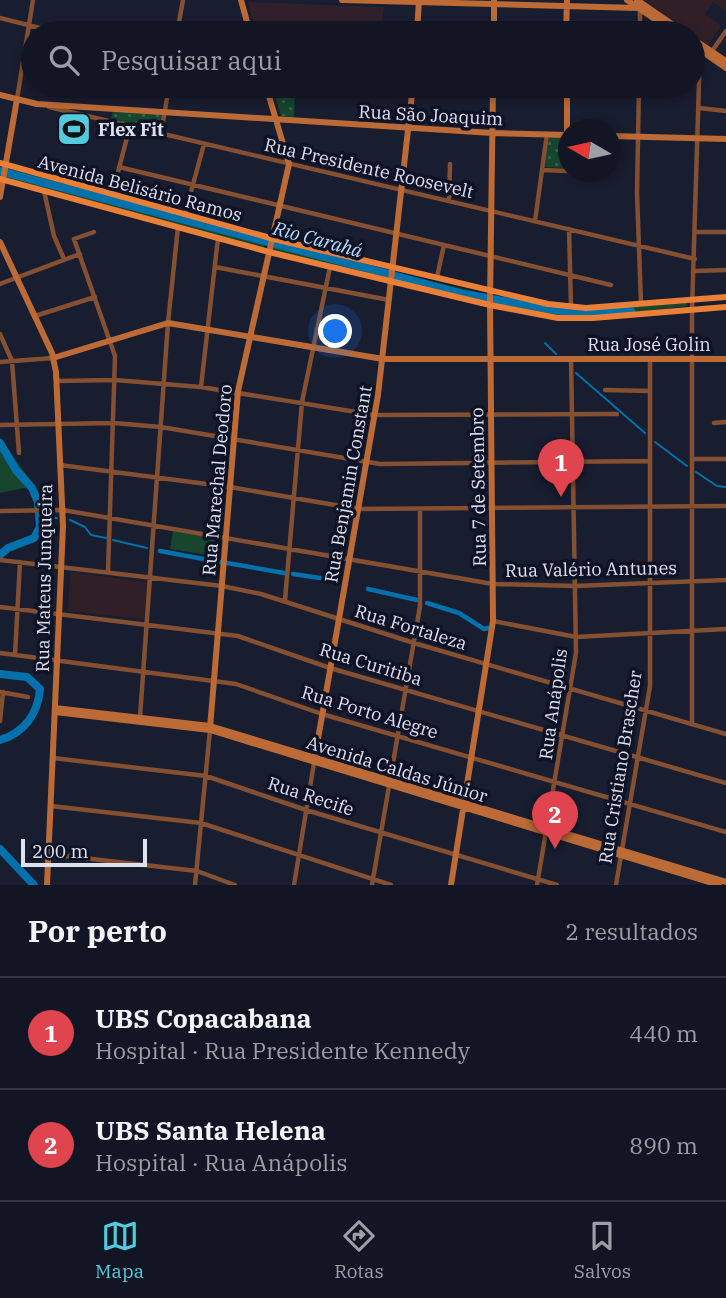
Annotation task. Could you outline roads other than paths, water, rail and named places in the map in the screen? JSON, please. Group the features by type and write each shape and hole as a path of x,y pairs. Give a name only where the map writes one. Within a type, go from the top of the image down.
{"main road":[{"name":"Avenida Belisário Ramos","path":"4,165 392,275 569,319 726,307"},
{"name":"Avenida Belisário Ramos","path":"2,179 330,267 437,278 490,299 570,308 726,297"}],"street":[{"path":"30,21 33,0"},
{"path":"179,21 183,0"},
{"path":"241,0 247,21"},
{"path":"342,0 567,3 639,9"},
{"path":"626,0 657,21"},
{"path":"636,0 667,21"},
{"path":"418,21 419,1"},
{"path":"494,2 494,21"},
{"path":"566,21 567,3"},
{"path":"639,9 640,21"},
{"path":"0,18 21,25"},
{"path":"712,51 726,31"},
{"path":"705,46 726,61"},
{"path":"705,53 726,68"},
{"path":"0,197 21,75"},
{"name":"Rua São Joaquim","path":"0,95 37,104 492,133 558,135"},
{"path":"161,134 167,98"},
{"name":"Rua Marechal Deodoro","path":"195,885 238,391 289,164 270,98"},
{"name":"Rua Benjamin Constant","path":"294,885 375,415 412,98"},
{"name":"Rua 7 de Setembro","path":"451,885 481,711 493,621 490,299 493,98"},
{"path":"567,98 568,119"},
{"path":"639,98 641,303"},
{"path":"692,723 692,310 695,299 699,98"},
{"name":"Rua Presidente Roosevelt","path":"37,104 695,259"},
{"path":"699,107 726,111"},
{"path":"112,195 130,126"},
{"path":"535,222 547,134"},
{"path":"621,136 726,139"},
{"path":"185,215 204,144"},
{"path":"449,201 450,164"},
{"path":"119,167 611,285"},
{"path":"542,170 558,171"},
{"path":"44,191 54,236 64,259"},
{"path":"139,720 168,323 178,228"},
{"path":"569,229 570,308"},
{"path":"94,232 74,239 115,356 108,572"},
{"path":"696,232 726,232"},
{"path":"201,387 218,238"},
{"name":"Rua Mateus Junqueira","path":"0,242 53,358 56,381 63,510 47,885"},
{"path":"437,278 444,245"},
{"path":"0,284 80,254"},
{"path":"215,267 389,300"},
{"path":"285,600 302,402 330,267"},
{"path":"695,271 726,270"},
{"path":"35,316 95,297"},
{"path":"0,362 53,358 168,323"},
{"name":"Rua José Golin","path":"168,323 383,359 726,359"},
{"path":"0,334 12,361 19,453"},
{"name":"Rua Anápolis","path":"538,882 571,689 576,637 571,358"},
{"name":"Rua Cristiano Brascher","path":"616,885 647,711 650,633 650,358"},
{"path":"56,381 164,383 238,391 375,415 617,414"},
{"path":"605,390 650,391"},
{"path":"713,423 726,422"},
{"path":"0,425 114,423 161,427 366,462 650,461"},
{"path":"693,459 726,459"},
{"path":"60,465 230,487 358,509 726,506"},
{"path":"372,882 420,606 420,509"},
{"name":"Rua Valério Antunes","path":"0,511 63,510 493,584 575,586 726,580"},
{"name":"Rua Fortaleza","path":"0,560 222,586 285,600 338,620 726,734"},
{"path":"15,655 20,562"},
{"name":"Rua Curitiba","path":"0,607 218,632 255,640 330,668 726,783"},
{"path":"493,621 576,637 726,629"},
{"name":"Rua Porto Alegre","path":"0,653 214,679 322,714 726,832"},
{"path":"0,721 2,692 28,697"},
{"name":"Avenida Caldas Júnior","path":"55,710 210,728 719,885"},
{"name":"Rua Recife","path":"53,758 205,776 538,882 557,885"},
{"path":"51,806 201,823 372,882 391,885"},
{"path":"48,854 197,872 236,885"},
{"name":"Avenida Caldas Júnior","path":"622,854 726,883"}],"waterway":[{"name":"Rio Carahá","path":"0,171 464,294 573,313 631,311"},
{"path":"545,343 556,354"},
{"path":"576,373 645,433"},
{"path":"655,442 687,466"},
{"path":"0,443 16,470 32,488 38,502 40,527 34,538 8,548 0,555"},
{"path":"696,472 717,486 726,487"},
{"path":"39,517 57,518"},
{"path":"70,520 85,527 91,535 106,538"},
{"path":"113,540 147,548"},
{"path":"160,551 220,562"},
{"path":"227,563 284,573"},
{"path":"293,574 320,578"},
{"path":"368,589 417,600"},
{"path":"427,603 459,613 484,629 488,628"},
{"path":"0,674 27,677 40,689 36,707 28,721 16,733 0,740"},
{"path":"0,849 34,885"}],"place":[{"name":"Flex Fit","path":"74,129"},
{"name":"UBS Copacabana","path":"561,497"},
{"name":"UBS Santa Helena","path":"555,849"}]}
